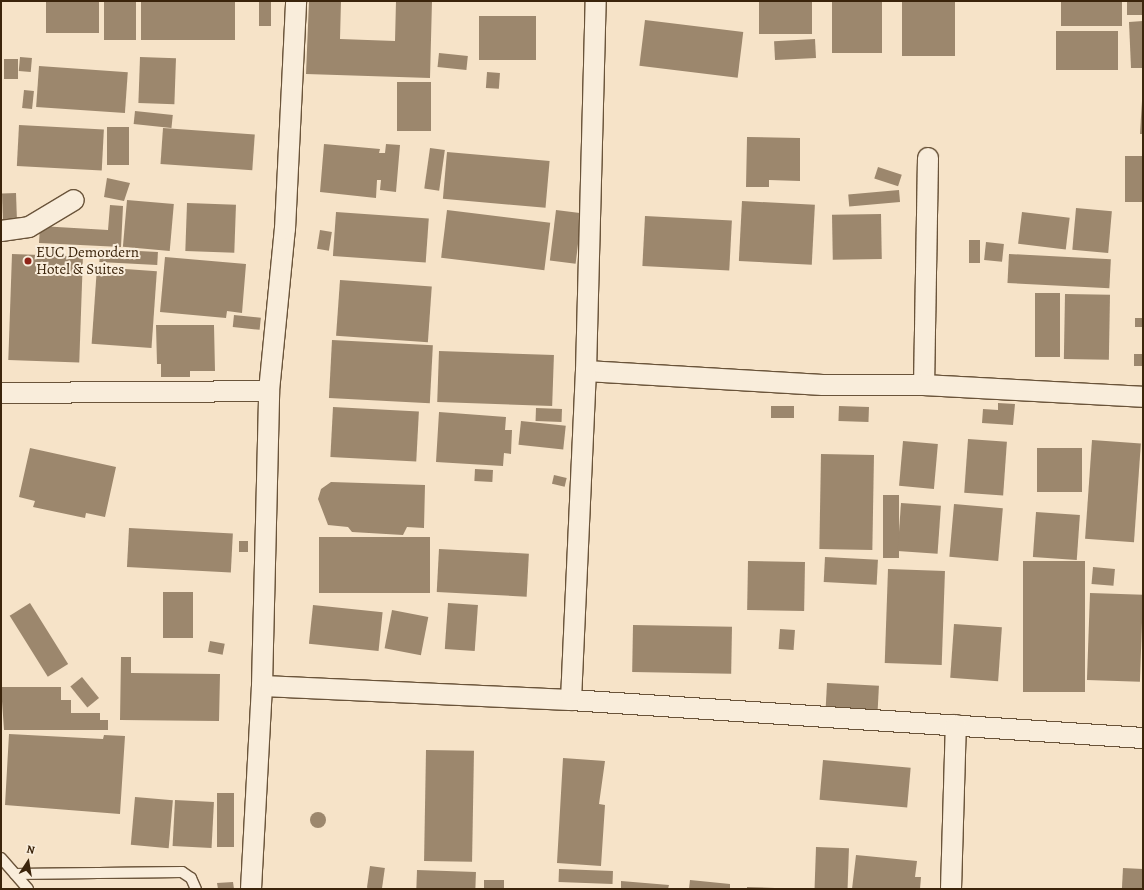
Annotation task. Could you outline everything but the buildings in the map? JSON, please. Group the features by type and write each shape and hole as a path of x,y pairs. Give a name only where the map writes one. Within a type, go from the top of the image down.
{"street":[{"path":"251,889 262,686 269,391 284,229 296,1"},
{"path":"572,700 586,371 596,1"},
{"path":"924,385 928,158"},
{"path":"1,230 29,228 74,200"},
{"path":"586,371 830,385 924,385 1143,397"},
{"path":"1,393 269,391"},
{"path":"262,686 572,700 1143,738"},
{"path":"951,889 956,725"}],"lane":[{"path":"1,858 28,889"},
{"path":"15,874 182,872 191,878 196,889"}],"place":[{"name":"EUC Demordern Hotel & Suites","path":"28,261"}]}
